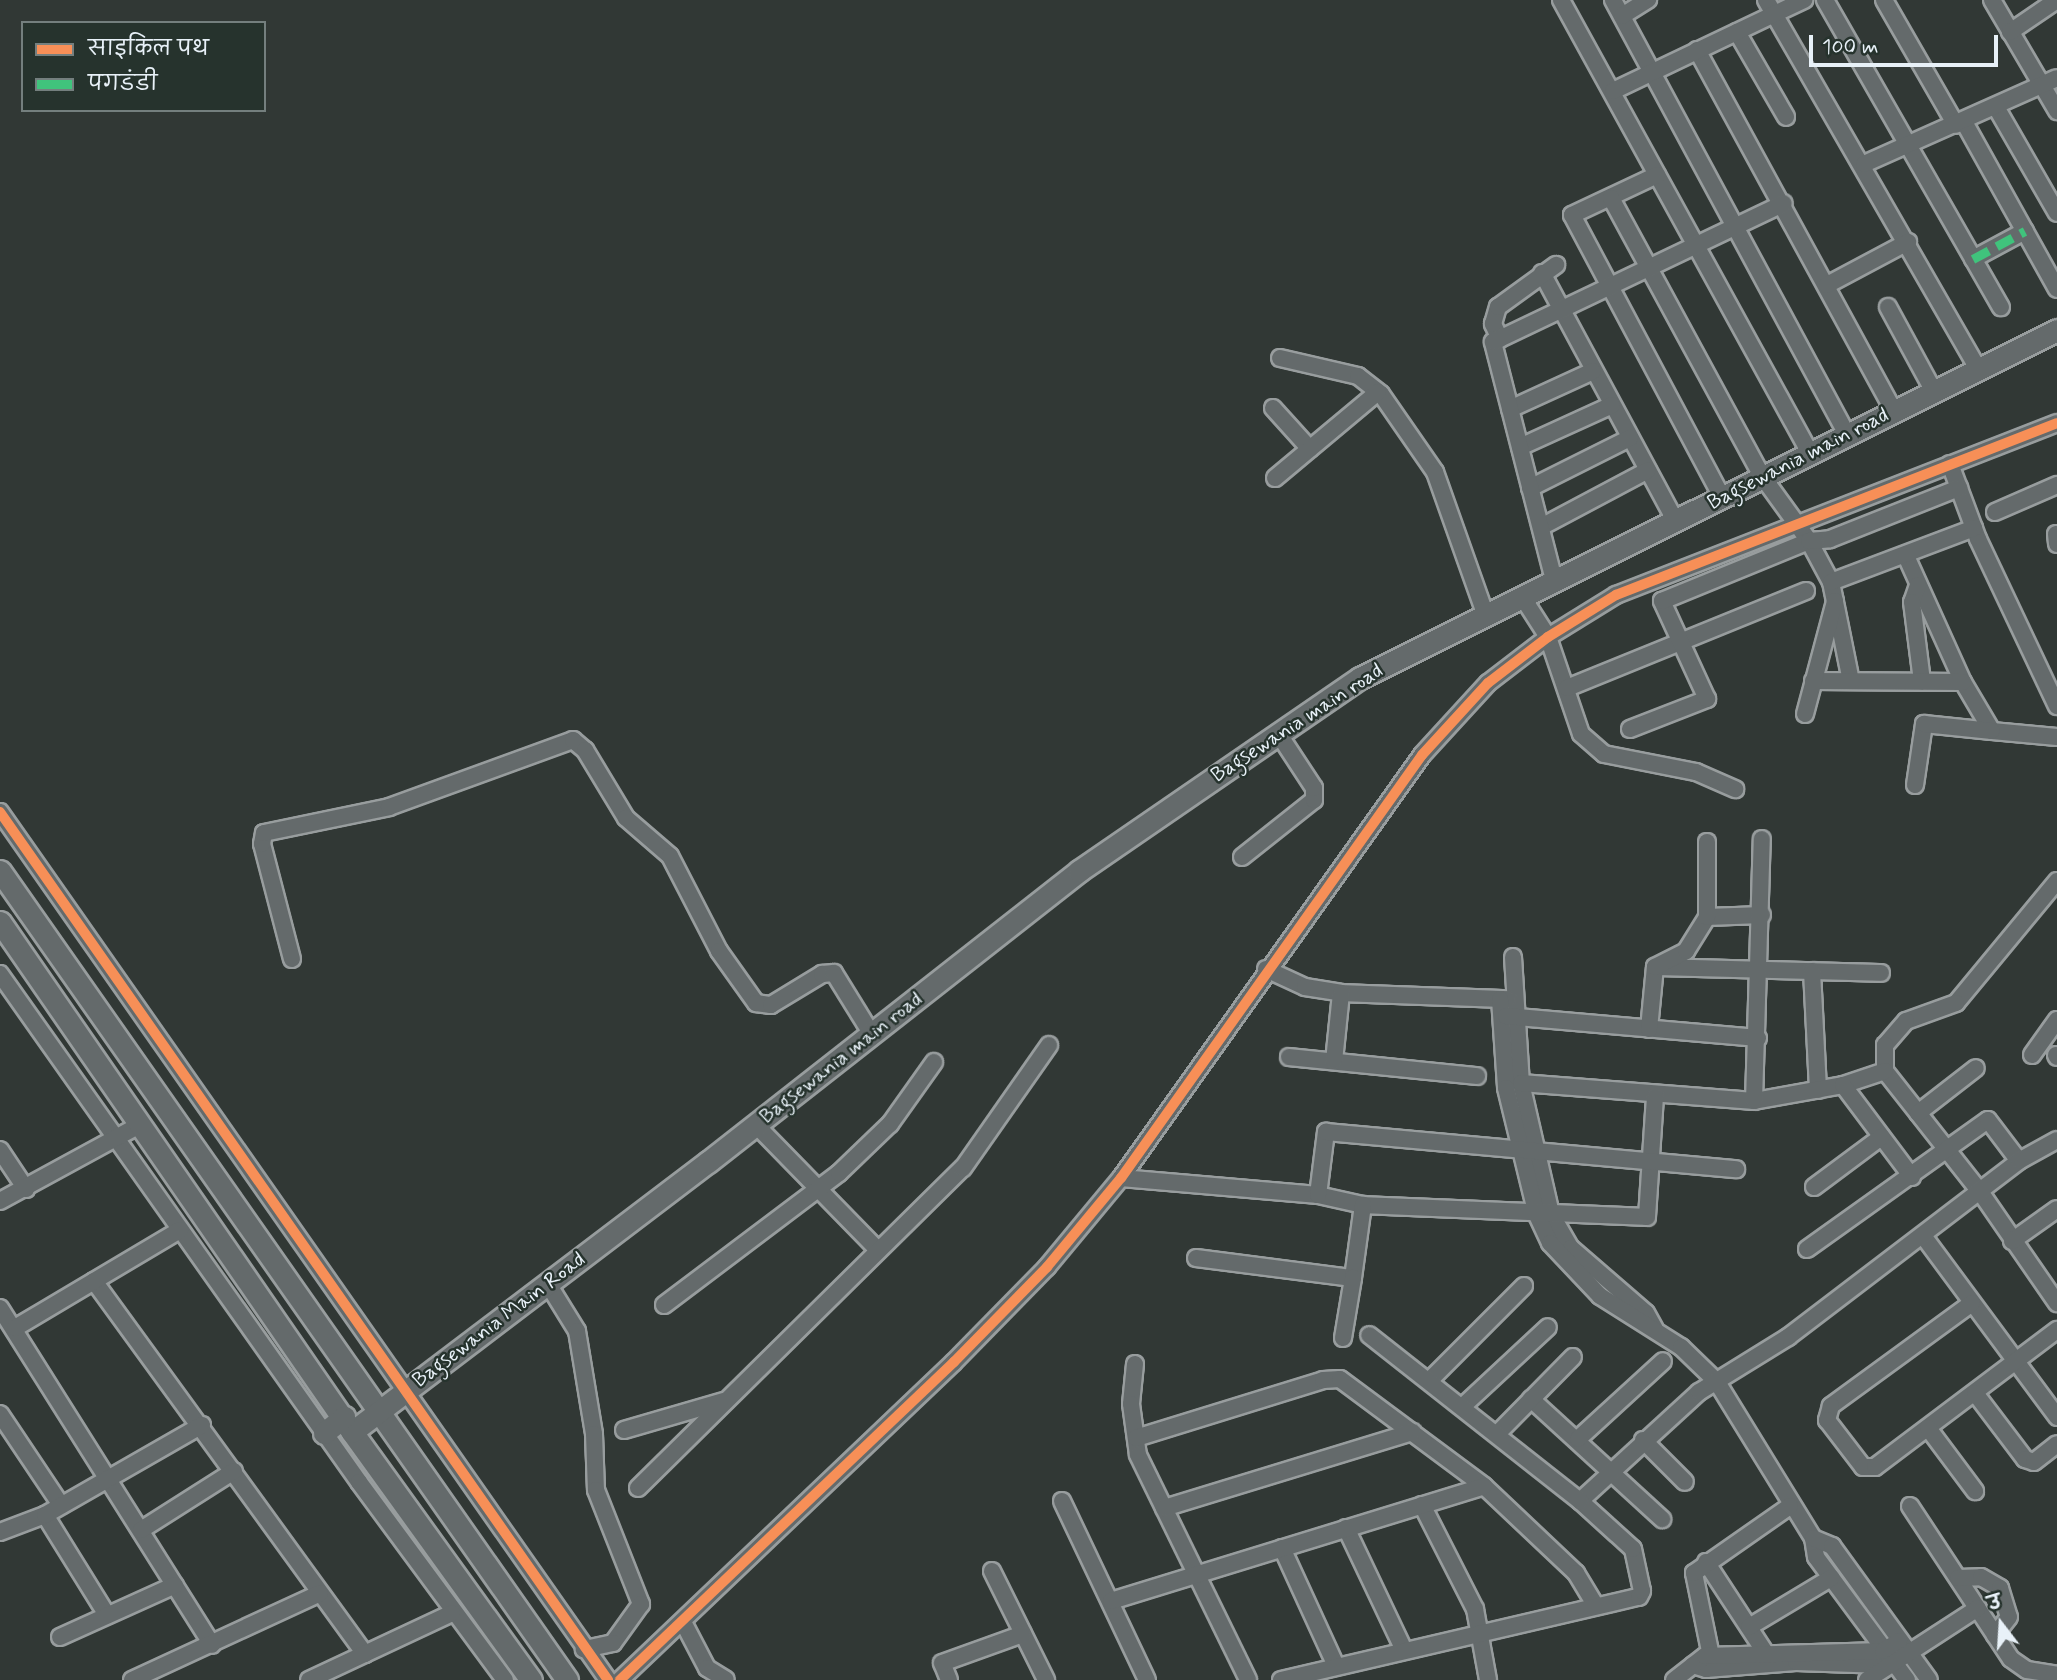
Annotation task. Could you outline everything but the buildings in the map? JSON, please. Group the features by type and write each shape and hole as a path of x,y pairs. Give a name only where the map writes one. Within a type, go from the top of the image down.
{"main road":[{"name":"Bagsewania main road","path":"612,1235 1125,837 1360,678 1555,583 1893,410 2057,330"},
{"path":"0,871 567,1680"},
{"path":"0,922 348,1424 516,1677"},
{"name":"Bagsewania Main Road","path":"324,1433 379,1413 403,1392 612,1235"}],"street":[{"path":"1561,0 1810,453"},
{"path":"1613,0 1847,434"},
{"path":"1622,16 1648,0"},
{"path":"1613,91 1737,32 1770,7 1802,0"},
{"path":"1825,0 2000,307"},
{"path":"1884,0 2025,231 2057,289"},
{"path":"1992,0 2010,32 2049,81 2057,111"},
{"path":"2010,32 2057,0"},
{"path":"1770,7 1864,164 1978,368"},
{"path":"1737,32 1786,117"},
{"path":"1697,50 1784,203 1893,410"},
{"path":"1864,164 2049,81"},
{"path":"1996,107 2057,214"},
{"path":"1657,175 1572,215 1722,497"},
{"path":"1611,198 1762,477 1809,541 1834,588 1851,681"},
{"path":"1555,583 1493,342 1562,313 1784,203"},
{"path":"1973,259 2025,231"},
{"path":"1827,285 1908,242"},
{"path":"1500,339 1493,324 1496,311 1549,269 1562,313 1676,522"},
{"path":"1888,307 1933,390"},
{"path":"1280,358 1358,376 1378,392 1435,472 1486,616"},
{"path":"1510,410 1593,371"},
{"path":"1275,478 1378,392"},
{"path":"1520,447 1612,405"},
{"path":"1273,408 1310,449"},
{"path":"620,1680 1027,1289 1121,1178 1266,969 1439,734 1543,626 1796,523 2057,423"},
{"path":"1530,488 1630,438"},
{"path":"1950,464 1974,528 2051,684 2057,706"},
{"path":"1541,527 1648,470"},
{"path":"1995,512 2057,485"},
{"path":"1630,729 1707,699 1662,601 1809,541 1830,540 1959,488"},
{"path":"1834,588 1974,528"},
{"path":"1906,556 1964,682 1992,731"},
{"path":"1918,585 1912,603 1922,681"},
{"path":"1805,714 1834,588"},
{"path":"1567,688 1806,591"},
{"path":"1523,598 1543,626 1581,734 1604,754 1696,772 1735,789"},
{"path":"1814,681 1964,682"},
{"path":"1916,785 1924,724 2057,737"},
{"path":"1242,857 1314,800 1314,788 1278,733"},
{"path":"292,959 261,844 264,833 389,807 573,740 585,750 626,818 670,856 719,951 756,1003 771,1005 822,974 834,973 871,1033"},
{"path":"0,812 403,1392 608,1680"},
{"path":"1754,1101 1762,915 1762,839"},
{"path":"1655,967 1686,951 1707,917 1707,842"},
{"path":"2057,881 1956,1003 1925,1010 1895,1029 1885,1045 1885,1071 1981,1193 2057,1303"},
{"path":"1707,917 1762,915"},
{"path":"1513,957 1503,1067 1544,1214 1571,1248 1646,1313 1655,1329 1717,1382 1790,1506 1813,1538 1816,1557 1887,1659 1907,1680"},
{"path":"1655,967 1881,973"},
{"path":"1649,1029 1655,967"},
{"path":"1266,969 1305,987 1340,993 1508,999"},
{"path":"1812,971 1818,1090"},
{"path":"0,974 452,1613 516,1677"},
{"path":"1334,1061 1340,993"},
{"path":"1508,1016 1758,1038"},
{"path":"1508,1016 1521,1083 1528,1151"},
{"path":"2032,1055 2057,1020"},
{"path":"638,1488 963,1168 1049,1045"},
{"path":"1289,1057 1477,1076"},
{"path":"664,1306 819,1190 890,1124 934,1062"},
{"path":"1918,1113 1976,1068"},
{"path":"1521,1083 1655,1096 1754,1101 1843,1085 1885,1071"},
{"path":"1843,1085 1912,1177"},
{"path":"1121,1178 1318,1195 1363,1205 1647,1217 1655,1096"},
{"path":"1807,1249 1912,1177 1988,1120 2019,1161"},
{"path":"0,1202 141,1124"},
{"path":"756,1125 878,1250"},
{"path":"1318,1195 1326,1132 1736,1169"},
{"path":"1814,1187 1881,1138"},
{"path":"1580,1501 1674,1411 1788,1337 1981,1193 2019,1161 2057,1140"},
{"path":"0,1150 26,1189"},
{"path":"1343,1338 1363,1205"},
{"path":"2012,1241 2056,1212"},
{"path":"180,1230 94,1281 5,1317 212,1645"},
{"path":"1923,1237 2057,1417"},
{"path":"1196,1258 1353,1278"},
{"path":"94,1281 202,1425 365,1654"},
{"path":"548,1284 577,1331 594,1434 596,1490 640,1604 613,1643 589,1655"},
{"path":"1430,1380 1524,1286"},
{"path":"1972,1303 1827,1412 1827,1419 1868,1469 1975,1393 2057,1330"},
{"path":"1462,1407 1548,1327"},
{"path":"1281,1680 1482,1631 1639,1597 1643,1587 1633,1549 1580,1501 1430,1380 1369,1335"},
{"path":"1497,1434 1573,1357"},
{"path":"1578,1439 1663,1361"},
{"path":"1135,1364 1131,1404 1138,1455 1248,1680"},
{"path":"1136,1438 1331,1379 1346,1382 1484,1486 1576,1573 1595,1605"},
{"path":"1975,1393 2025,1459 2034,1462 2057,1444"},
{"path":"1531,1399 1578,1439 1662,1519"},
{"path":"624,1430 726,1401"},
{"path":"0,1414 61,1505"},
{"path":"0,1532 45,1515 110,1481 202,1425"},
{"path":"1927,1428 1975,1491"},
{"path":"1164,1508 1413,1432"},
{"path":"1643,1440 1685,1482"},
{"path":"141,1530 234,1471"},
{"path":"1111,1601 1484,1486"},
{"path":"1062,1501 1147,1680"},
{"path":"1422,1505 1468,1594 1482,1631 1488,1680"},
{"path":"1711,1656 1693,1581 1696,1569 1790,1506"},
{"path":"1910,1506 1995,1635 2020,1667 2057,1675"},
{"path":"45,1515 107,1615"},
{"path":"1346,1528 1404,1650"},
{"path":"1813,1538 1832,1546 1929,1680"},
{"path":"1282,1548 1336,1667"},
{"path":"1706,1562 1765,1652"},
{"path":"992,1571 1046,1680"},
{"path":"1958,1578 1981,1577 2000,1588 2009,1612 1995,1635"},
{"path":"1749,1627 1831,1578"},
{"path":"60,1637 175,1585"},
{"path":"132,1680 212,1645 320,1592"},
{"path":"1867,1680 1903,1647 1978,1608"},
{"path":"309,1680 452,1613"},
{"path":"683,1622 707,1668 726,1680"},
{"path":"949,1680 942,1663 1023,1634"},
{"path":"1674,1680 1693,1665 1711,1656 1765,1652 1887,1659"},
{"path":"1693,1665 1706,1670 1796,1662 1887,1659"}],"marked path":[{"path":"1973,259 2025,231"}],"cycle path":[{"path":"620,1680 954,1362 1047,1267 1121,1178 1422,755 1488,683 1548,637 1616,595 2057,423"},
{"path":"0,812 608,1680"}]}
